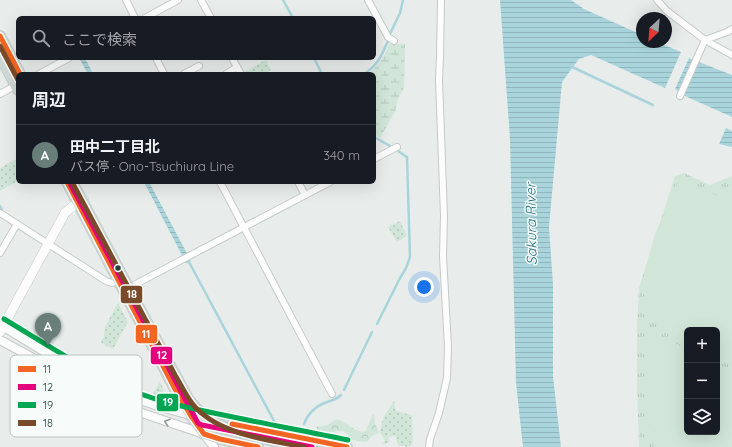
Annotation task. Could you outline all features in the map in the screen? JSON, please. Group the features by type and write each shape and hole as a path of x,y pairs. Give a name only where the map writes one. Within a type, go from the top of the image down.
{"main road":[{"path":"0,36 19,72"},
{"path":"0,46 16,76"},
{"path":"0,56 14,89"},
{"path":"68,184 82,201 132,286 203,418 347,447"},
{"path":"73,184 189,399 208,418 224,428 245,435 304,447"},
{"path":"78,184 82,201 118,280 191,416 204,434 258,447"},
{"path":"1,328 65,213 82,201"}],"street":[{"path":"126,0 134,16"},
{"path":"149,16 178,0"},
{"path":"202,0 210,16"},
{"path":"368,0 388,38 394,41"},
{"path":"429,447 430,439 443,399 447,378 448,347 443,256 444,216 439,80 441,0"},
{"path":"657,0 667,11 705,40 732,55"},
{"path":"680,96 705,40 732,29"},
{"path":"43,72 65,60"},
{"path":"157,60 163,72"},
{"path":"233,60 240,72"},
{"path":"188,72 199,66"},
{"path":"230,72 237,68"},
{"path":"0,94 14,89"},
{"path":"376,158 397,147"},
{"path":"221,184 332,394"},
{"path":"299,184 305,195"},
{"path":"132,286 326,184"},
{"path":"0,213 106,281 112,284 118,280"},
{"path":"0,253 17,224"},
{"path":"1,328 49,355"},
{"path":"0,340 28,355"},
{"path":"142,402 203,418 204,434"},
{"path":"142,413 204,434 214,447"}],"green space":[{"path":"390,44 405,44 404,88 398,99 395,112 380,138 376,135 376,72 371,72 386,53"},
{"path":"266,60 271,70 268,72 244,72"},
{"path":"16,159 16,182 0,191 0,168"},
{"path":"684,173 710,185 732,176 732,447 639,447 637,325 639,288 675,176"},
{"path":"680,178 732,203 732,356 720,350 720,327 684,327 684,332 646,313 644,298 646,266 655,234"},
{"path":"400,221 407,236 397,242 388,227"},
{"path":"118,303 128,322 113,349 101,343 105,327"},
{"path":"650,331 684,348 684,435 720,435 720,365 732,371 732,447 654,447 651,435 645,379"},
{"path":"160,382 164,390 163,392 160,395 152,395"},
{"path":"394,401 396,411 412,415 413,442 410,447 398,445 395,435 390,437 388,435 389,443 382,444 385,441 380,432 383,419"},
{"path":"373,414 379,433 372,436 367,442 351,439 347,433 343,431 320,431 316,427 328,425 336,419 356,430 364,432"}],"water":[{"name":"Sakura River","path":"500,0 571,0 584,9 636,32 636,48 671,48 681,52 665,88 591,55 579,59 562,82 549,227 553,284 553,377 561,447 523,447 516,383 510,139"},
{"path":"689,58 732,75 732,117 685,96 675,89"},
{"path":"80,60 86,60 92,72 87,72"},
{"path":"726,128 732,131 732,147 719,144"},
{"path":"145,184 150,184 191,261 186,263"}],"waterway":[{"path":"283,0 292,16"},
{"path":"389,36 400,13 403,0"},
{"path":"366,72 376,63 388,41"},
{"path":"315,60 321,72"},
{"path":"570,66 653,105"},
{"path":"376,138 390,146"},
{"path":"377,324 406,268 410,257 407,157 398,151"},
{"path":"0,206 2,210"},
{"path":"189,262 274,421"},
{"path":"344,390 372,332"},
{"path":"304,424 310,413 316,408 336,399 341,395"}],"transit line":[{"name":"11","path":"0,36 19,72"},
{"name":"18","path":"0,46 16,76"},
{"name":"11","path":"68,184 175,389 204,434 258,447"},
{"name":"18","path":"73,184 187,397 196,408 207,417 232,430 261,439 304,447"},
{"name":"12","path":"71,185 198,423 312,447"},
{"name":"19","path":"4,319 63,355"},
{"name":"19","path":"142,395 195,409 348,440"},
{"name":"11","path":"232,424 347,447"}],"place":[{"name":"田中二丁目北","path":"48,346"}]}
